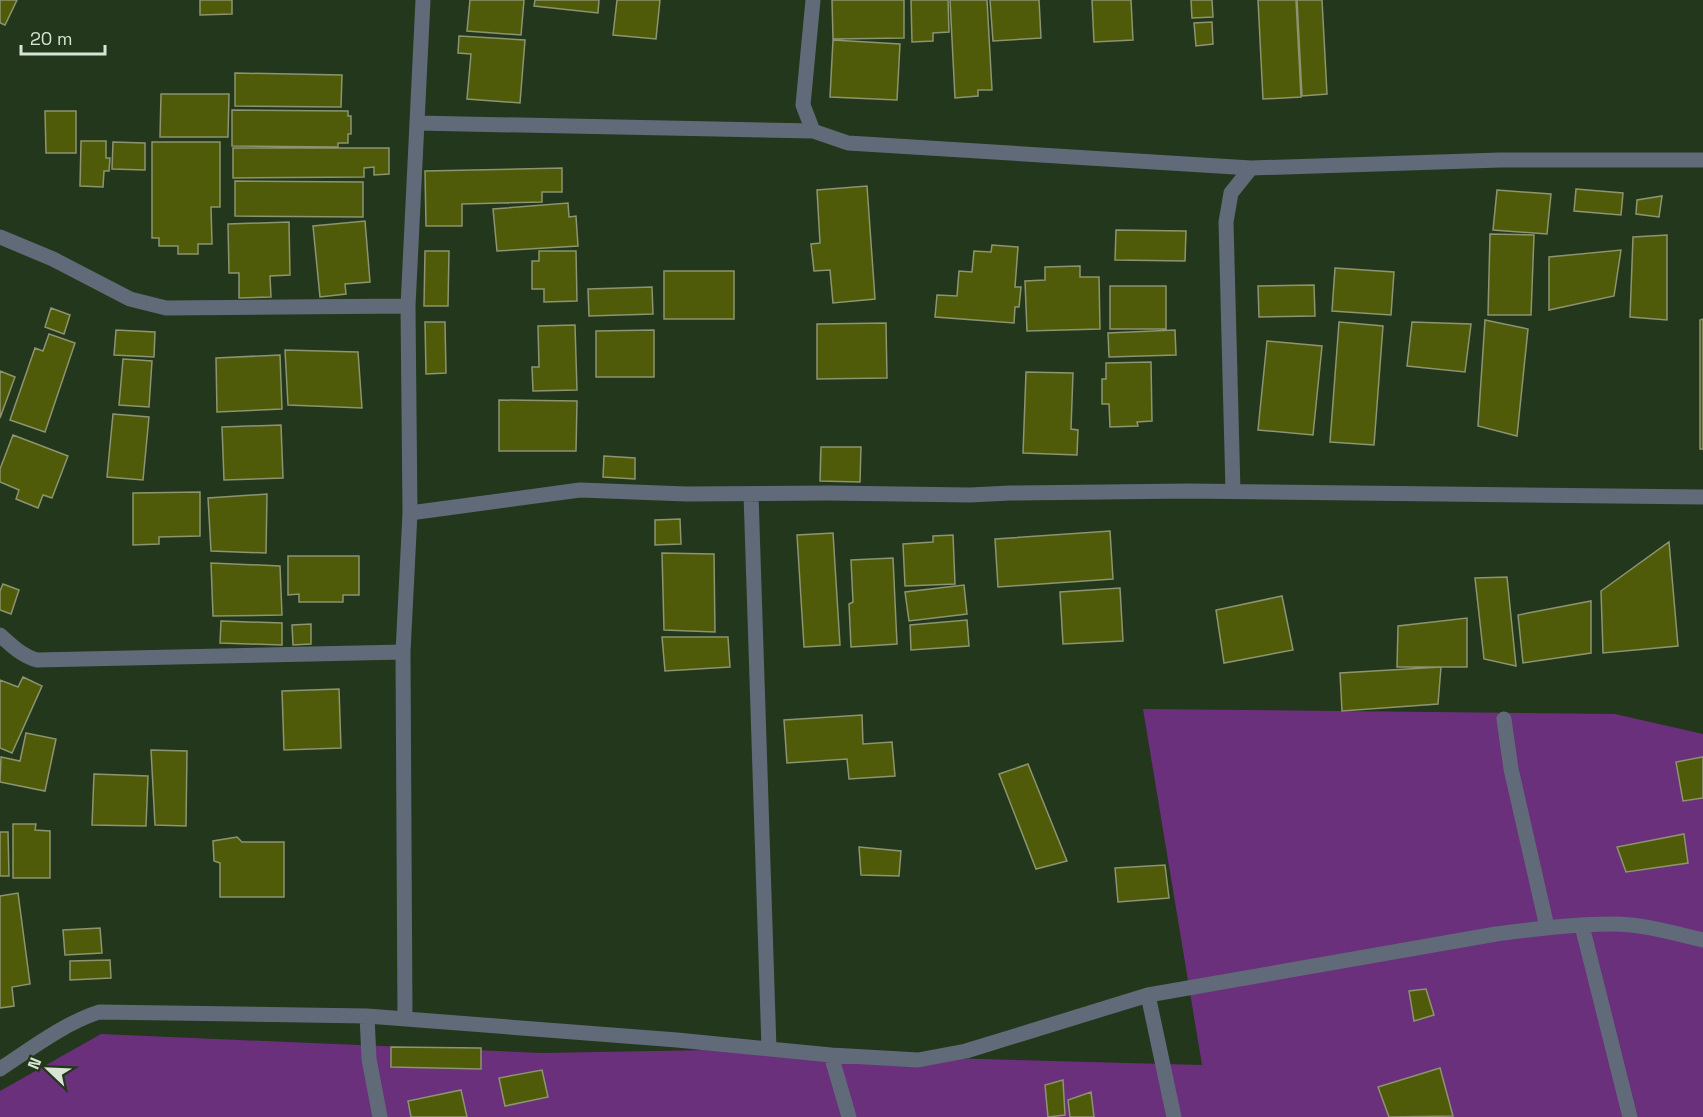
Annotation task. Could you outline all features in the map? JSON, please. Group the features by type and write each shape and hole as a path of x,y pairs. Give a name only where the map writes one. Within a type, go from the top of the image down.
{"street":[{"path":"405,1019 403,652 410,513 408,306 423,0"},
{"path":"813,0 803,105 813,131"},
{"path":"417,123 813,131 848,143 1251,168 1500,160 1703,160"},
{"path":"1233,492 1226,222 1231,193 1251,168"},
{"path":"0,237 53,259 130,298 166,308 408,306"},
{"path":"410,513 580,490 687,494 970,495 1233,492 1703,497"},
{"path":"751,494 769,1049"},
{"path":"0,636 18,651 37,660 403,652"},
{"path":"1504,719 1511,769 1547,927"},
{"path":"0,1069 57,1032 99,1012 367,1016 677,1040 831,1055 918,1060 966,1051 1148,995 1496,933 1547,927 1614,924 1665,930 1703,940"},
{"path":"1582,926 1630,1117"},
{"path":"1148,995 1174,1117"},
{"path":"367,1016 369,1059 380,1117"},
{"path":"831,1055 849,1117"}],"shaded area":[{"path":"1143,709 1615,714 1703,734 1703,1117 0,1117 0,1091 101,1034 542,1053 769,1049 831,1055 1202,1065"}],"building":[{"path":"0,0 17,0 5,25 0,23"},
{"path":"200,0 232,0 232,14 200,15"},
{"path":"470,0 524,0 521,35 467,31"},
{"path":"535,0 599,0 598,13 534,6"},
{"path":"617,0 660,0 656,39 613,35"},
{"path":"832,0 904,0 904,38 833,39"},
{"path":"911,0 948,0 949,32 933,33 933,41 912,42"},
{"path":"950,0 987,0 992,90 978,90 978,96 955,98"},
{"path":"990,0 1039,0 1041,38 993,41"},
{"path":"1092,0 1131,0 1133,40 1094,42"},
{"path":"1191,0 1212,0 1213,17 1192,18"},
{"path":"1258,0 1296,0 1301,97 1263,99"},
{"path":"1297,0 1322,0 1327,94 1302,96"},
{"path":"1212,22 1213,44 1196,46 1194,23"},
{"path":"459,36 525,40 520,103 467,99 471,54 458,53"},
{"path":"833,40 900,44 897,100 830,97"},
{"path":"235,73 342,75 341,107 235,106"},
{"path":"161,94 229,94 228,137 160,137"},
{"path":"232,110 348,111 348,116 351,116 351,134 348,134 348,143 338,143 338,147 232,146"},
{"path":"45,111 76,111 76,153 46,153"},
{"path":"81,141 106,141 106,158 110,158 109,171 104,171 103,187 80,186"},
{"path":"113,142 145,143 145,170 112,169"},
{"path":"152,142 220,142 220,207 211,207 212,244 198,244 198,254 178,254 178,246 159,246 159,238 152,238"},
{"path":"233,148 389,148 389,174 374,175 374,167 364,168 364,177 233,178"},
{"path":"562,168 562,192 542,192 542,202 462,204 462,226 426,226 425,171"},
{"path":"235,181 363,182 363,217 235,216"},
{"path":"867,186 875,299 833,303 830,270 814,271 811,244 820,243 817,190"},
{"path":"1576,189 1623,193 1621,215 1574,211"},
{"path":"1497,190 1551,194 1547,234 1493,230"},
{"path":"1662,196 1659,217 1636,214 1637,200"},
{"path":"568,203 569,217 576,216 578,246 497,251 493,209"},
{"path":"365,221 370,282 345,284 346,294 320,297 313,226"},
{"path":"289,222 290,275 270,276 271,297 239,298 239,273 229,273 228,224"},
{"path":"1116,230 1186,231 1185,261 1115,260"},
{"path":"1490,234 1534,235 1531,315 1488,315"},
{"path":"1667,235 1667,320 1630,317 1633,237"},
{"path":"992,245 1018,247 1015,287 1021,287 1019,307 1015,307 1014,323 935,317 937,295 957,296 959,271 972,272 974,251 991,252"},
{"path":"1621,250 1614,296 1549,310 1549,257"},
{"path":"425,251 449,251 448,306 424,306"},
{"path":"539,251 576,251 577,301 544,302 544,289 532,289 532,261 539,261"},
{"path":"1080,266 1080,277 1099,277 1100,329 1027,331 1025,281 1045,280 1045,267"},
{"path":"1335,268 1394,272 1391,315 1332,311"},
{"path":"664,271 734,271 734,319 664,319"},
{"path":"1314,285 1315,316 1259,317 1258,286"},
{"path":"1110,286 1166,286 1166,329 1110,329"},
{"path":"652,287 653,314 589,316 588,289"},
{"path":"51,308 70,315 64,334 45,327"},
{"path":"1703,319 1703,449 1700,449 1700,320"},
{"path":"1485,320 1528,329 1517,436 1478,426"},
{"path":"425,322 445,322 446,373 426,374"},
{"path":"1339,322 1383,326 1374,445 1330,442"},
{"path":"1412,322 1471,324 1465,372 1407,366"},
{"path":"886,323 887,378 817,379 817,324"},
{"path":"575,325 577,390 533,391 532,367 539,367 538,326"},
{"path":"116,330 155,332 154,357 114,355"},
{"path":"654,330 654,377 596,377 596,331"},
{"path":"1175,330 1176,355 1109,357 1108,333"},
{"path":"49,334 75,343 45,432 10,420 35,348 43,351"},
{"path":"1267,341 1322,346 1313,435 1258,430"},
{"path":"285,350 358,352 362,408 288,405"},
{"path":"280,355 282,409 217,412 216,358"},
{"path":"123,359 152,361 149,407 119,405"},
{"path":"1151,362 1152,421 1137,422 1138,426 1110,427 1109,404 1102,404 1102,379 1106,379 1106,363"},
{"path":"0,371 15,377 0,418"},
{"path":"1026,372 1073,373 1071,429 1078,430 1077,455 1023,453"},
{"path":"499,400 577,401 576,451 499,451"},
{"path":"113,414 149,417 143,480 107,477"},
{"path":"281,425 283,478 224,480 222,427"},
{"path":"13,435 68,456 52,498 43,495 38,508 16,499 19,490 0,482 0,469"},
{"path":"821,447 861,447 860,482 820,481"},
{"path":"604,456 635,458 635,479 603,477"},
{"path":"200,492 200,536 159,537 159,544 133,545 133,493"},
{"path":"267,494 266,553 211,551 208,498"},
{"path":"680,519 681,544 655,545 655,520"},
{"path":"1110,531 1113,579 998,587 995,539"},
{"path":"833,533 840,645 804,647 797,535"},
{"path":"953,535 955,584 905,586 903,544 933,542 933,536"},
{"path":"1669,542 1678,646 1603,653 1601,591"},
{"path":"662,553 714,554 715,632 664,630"},
{"path":"288,556 359,556 359,595 343,595 343,602 299,602 299,594 288,595"},
{"path":"893,558 897,644 851,647 849,604 853,602 851,560"},
{"path":"211,563 280,566 282,615 213,616"},
{"path":"1507,577 1516,666 1484,659 1475,578"},
{"path":"3,584 19,590 11,614 0,610 0,591"},
{"path":"964,585 967,614 909,621 905,592"},
{"path":"1120,588 1123,641 1063,644 1060,592"},
{"path":"1282,596 1293,650 1224,663 1216,610"},
{"path":"1591,601 1591,653 1523,663 1518,615"},
{"path":"1467,618 1467,667 1397,667 1398,626"},
{"path":"967,620 969,646 911,650 910,625"},
{"path":"221,621 282,623 282,645 220,643"},
{"path":"311,624 311,644 293,645 292,625"},
{"path":"662,637 728,637 730,667 665,671"},
{"path":"1441,667 1438,704 1342,711 1340,673"},
{"path":"23,677 42,686 12,753 0,748 0,680 18,687"},
{"path":"339,689 341,748 284,750 282,691"},
{"path":"862,715 863,744 892,742 895,776 849,779 847,759 787,763 784,720"},
{"path":"26,733 56,739 45,791 0,782 1,757 20,761"},
{"path":"151,750 187,751 186,826 155,825"},
{"path":"1703,757 1703,798 1683,801 1676,762"},
{"path":"1028,764 1067,861 1036,869 999,774"},
{"path":"94,774 148,776 146,826 92,825"},
{"path":"13,824 36,824 35,830 50,831 50,878 13,878"},
{"path":"0,832 8,832 9,876 0,876"},
{"path":"1684,834 1688,863 1626,872 1617,847"},
{"path":"237,837 242,842 284,842 284,897 220,897 220,863 214,861 213,841"},
{"path":"859,847 901,851 899,876 861,875"},
{"path":"1165,865 1169,898 1118,902 1115,868"},
{"path":"18,893 30,984 12,987 14,1006 0,1008 0,896"},
{"path":"100,928 102,953 65,955 63,930"},
{"path":"110,960 111,978 70,980 70,961"},
{"path":"1426,989 1434,1015 1414,1021 1409,991"},
{"path":"391,1047 481,1048 481,1069 391,1067"},
{"path":"1440,1068 1453,1116 1389,1117 1378,1087"},
{"path":"542,1070 548,1097 505,1106 499,1078"},
{"path":"1063,1080 1065,1115 1048,1117 1045,1085"},
{"path":"461,1090 467,1117 411,1117 408,1101"},
{"path":"1091,1092 1094,1117 1070,1117 1068,1100"}]}
